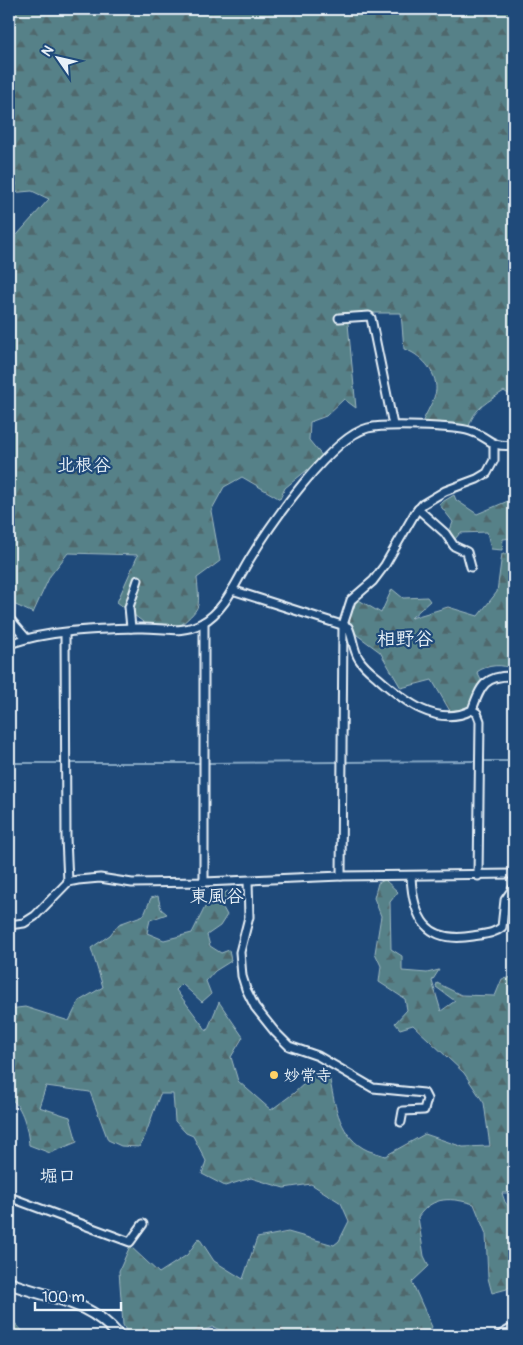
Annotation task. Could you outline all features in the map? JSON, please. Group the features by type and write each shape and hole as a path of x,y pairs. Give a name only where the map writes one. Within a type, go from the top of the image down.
{"main road":[{"path":"9,1283 67,1300 87,1309 109,1325 119,1336"}],"street":[{"path":"339,318 369,316 371,318 393,426"},
{"path":"9,644 26,638 131,628 182,631 204,622 215,614 232,590 279,514 346,438 368,428 393,426 469,430 494,445 514,445"},
{"path":"341,876 343,625 351,600 373,581 418,509 445,491 477,480 487,473 494,460 494,445"},
{"path":"418,509 445,533 454,546 467,552 471,567"},
{"path":"131,628 129,607 138,580"},
{"path":"232,590 348,627 358,658 366,668 396,696 427,712 449,717 461,716 472,710 483,684 492,678 514,676"},
{"path":"9,618 26,638"},
{"path":"204,622 204,882"},
{"path":"65,633 68,882"},
{"path":"472,710 477,713 480,721 478,876"},
{"path":"9,925 24,923 35,916 68,882 100,878 132,883 248,881 341,876 478,876 514,874"},
{"path":"411,876 412,899 418,916 430,931 446,937 468,937 497,932 502,927 505,900 514,887"},
{"path":"248,881 249,916 240,952 246,989 255,1007 288,1046 318,1056 373,1088 424,1093 427,1100 424,1110 403,1112 401,1122"},
{"path":"9,1198 130,1242 144,1224"},
{"path":"499,1336 514,1327"}],"green space":[{"path":"9,9 514,9 514,392 510,395 504,391 488,402 474,414 469,426 422,423 434,398 436,383 431,370 426,364 416,355 404,349 401,313 347,313 356,408 344,399 326,416 310,422 309,440 323,457 285,488 280,499 242,477 224,487 211,511 220,561 197,578 199,597 197,608 177,629 147,625 117,602 138,555 68,553 50,576 33,613 9,602 9,244 49,199 32,191 9,193"},
{"path":"514,484 514,538 503,539 502,550 491,549 487,532 460,533 455,539 449,533 453,522 439,504 454,495 456,500 477,514 508,501"},
{"path":"502,554 514,554 514,670 505,666 495,666 477,672 482,682 470,708 450,711 432,680 401,688 380,652 357,635 347,622 357,599 381,613 392,589 403,598 427,597 430,601 411,618 448,607 478,616 497,592"},
{"path":"385,880 398,892 390,902 391,949 402,956 402,971 427,973 439,970 432,981 441,1011 455,1001 436,987 437,983 461,995 495,996 502,979 514,977 514,1193 502,1193 505,1202 514,1213 514,1282 507,1289 492,1293 488,1278 486,1234 474,1204 458,1200 443,1200 430,1205 418,1217 424,1256 429,1266 412,1282 432,1327 426,1336 235,1336 213,1327 186,1336 129,1336 123,1325 119,1271 130,1246 159,1273 187,1255 199,1238 214,1261 243,1279 257,1238 288,1232 334,1245 339,1241 349,1221 341,1203 311,1184 284,1188 251,1178 225,1186 202,1174 206,1161 193,1136 186,1133 175,1121 173,1094 160,1094 145,1136 139,1147 121,1146 108,1140 90,1092 46,1086 39,1107 70,1117 77,1142 50,1153 29,1145 26,1126 21,1112 14,1101 9,1098 9,1009 25,1007 69,1021 79,1001 103,987 91,948 110,935 119,924 144,915 151,898 158,896 161,909 167,914 150,920 147,933 164,940 192,933 206,905 228,891 222,906 227,915 220,926 207,935 210,946 221,953 229,950 231,961 215,971 206,981 211,994 202,1002 182,984 176,990 207,1031 219,1002 243,1037 231,1057 238,1081 271,1110 316,1073 329,1075 338,1116 348,1134 355,1142 368,1151 385,1156 425,1134 463,1147 490,1146 484,1103 464,1073 413,1025 400,1029 395,1023 407,1010 405,999 379,982 381,966 375,953 381,916 374,898 378,883"},
{"path":"9,1317 27,1336 9,1336"}],"waterway":[{"path":"344,762 477,761"},
{"path":"482,761 514,761"},
{"path":"207,763 339,762"},
{"path":"9,763 202,763"}],"place":[{"name":"妙常寺","path":"274,1075"}],"district":[{"name":"北根谷","path":"84,465"},
{"name":"相野谷","path":"405,638"},
{"name":"東風谷","path":"217,896"},
{"name":"堀口","path":"58,1176"}]}
